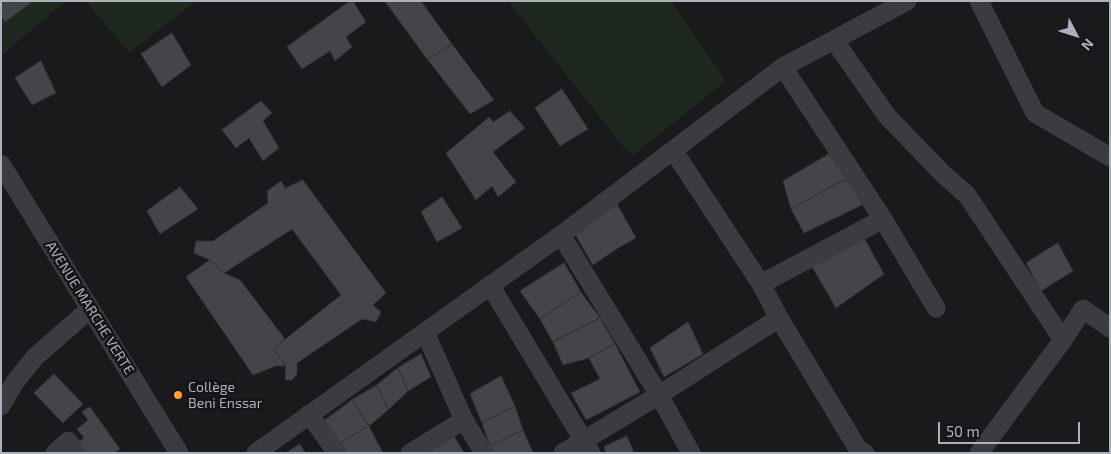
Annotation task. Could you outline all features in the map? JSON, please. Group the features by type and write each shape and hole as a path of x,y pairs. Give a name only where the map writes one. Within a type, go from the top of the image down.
{"street":[{"path":"256,453 561,235 783,67 907,1"},
{"path":"979,1 1035,113 1110,157"},
{"path":"834,40 887,116 942,174 967,194 1063,340"},
{"path":"783,67 883,219 936,308"},
{"path":"673,150 760,284 859,451"},
{"name":"AVENUE MARCHE VERTE","path":"1,164 179,453"},
{"path":"760,284 883,219"},
{"path":"561,235 659,395 691,453"},
{"path":"490,285 588,446"},
{"path":"1,406 15,382 35,357 90,309"},
{"path":"978,453 1063,340 1083,309 1110,328"},
{"path":"563,453 588,446 659,395 780,318"},
{"path":"425,332 464,420 484,453"},
{"path":"309,414 337,453"},
{"path":"410,453 464,420"},
{"path":"55,453 68,440 76,453"}],"shaded area":[{"path":"1,1 66,1 1,56"},
{"path":"86,1 196,1 129,53"},
{"path":"508,1 671,1 726,81 633,155 625,149"}],"building":[{"path":"1,1 33,1 5,22 1,16"},
{"path":"350,1 353,1 366,22 346,37 352,47 335,61 330,51 302,69 287,47"},
{"path":"385,1 421,1 452,44 428,60"},
{"path":"172,33 191,65 162,87 141,54"},
{"path":"452,44 494,100 470,114 428,60"},
{"path":"41,61 56,93 32,105 15,78"},
{"path":"562,89 588,129 560,146 535,108"},
{"path":"261,101 272,113 263,121 279,148 263,161 249,138 236,148 222,130"},
{"path":"510,111 525,128 493,152 516,182 498,197 492,186 476,200 446,153 489,117 493,122"},
{"path":"829,154 846,179 791,209 783,181"},
{"path":"846,179 864,204 804,233 791,209"},
{"path":"303,180 386,293 373,305 381,312 376,322 362,319 297,363 297,374 292,380 285,380 286,366 273,349 341,295 292,229 224,273 210,260 194,253 196,241 213,241 268,203 267,191 281,181 285,188"},
{"path":"180,187 198,209 160,234 147,211"},
{"path":"442,197 462,228 437,242 421,212"},
{"path":"617,204 636,238 593,265 575,234"},
{"path":"863,236 884,274 836,308 811,265"},
{"path":"1058,243 1073,271 1041,291 1026,263"},
{"path":"210,260 224,273 240,280 285,339 273,349 286,366 276,366 253,375 186,277"},
{"path":"564,263 581,292 540,319 520,291"},
{"path":"581,292 600,318 553,342 540,319"},
{"path":"600,318 615,344 589,358 563,365 553,342"},
{"path":"688,322 703,354 664,377 650,348"},
{"path":"615,344 640,392 586,420 571,393 600,379 589,358"},
{"path":"421,354 431,377 408,391 398,368"},
{"path":"398,368 408,391 388,410 377,385"},
{"path":"54,374 83,404 63,423 34,393"},
{"path":"501,376 515,406 482,423 470,394"},
{"path":"377,385 388,410 369,426 352,400"},
{"path":"352,400 369,426 337,445 320,424"},
{"path":"515,406 523,430 490,446 482,423"},
{"path":"90,407 120,449 114,453 78,453 73,446 84,438 77,429 88,420 82,412"},
{"path":"369,426 383,453 343,453 337,445"},
{"path":"523,430 533,453 494,453 490,446"},
{"path":"451,431 464,453 432,453 427,445"},
{"path":"627,436 634,453 606,453 604,447"},
{"path":"300,444 305,453 286,453"}],"place":[{"name":"Collège Beni Enssar","path":"178,395"}]}
